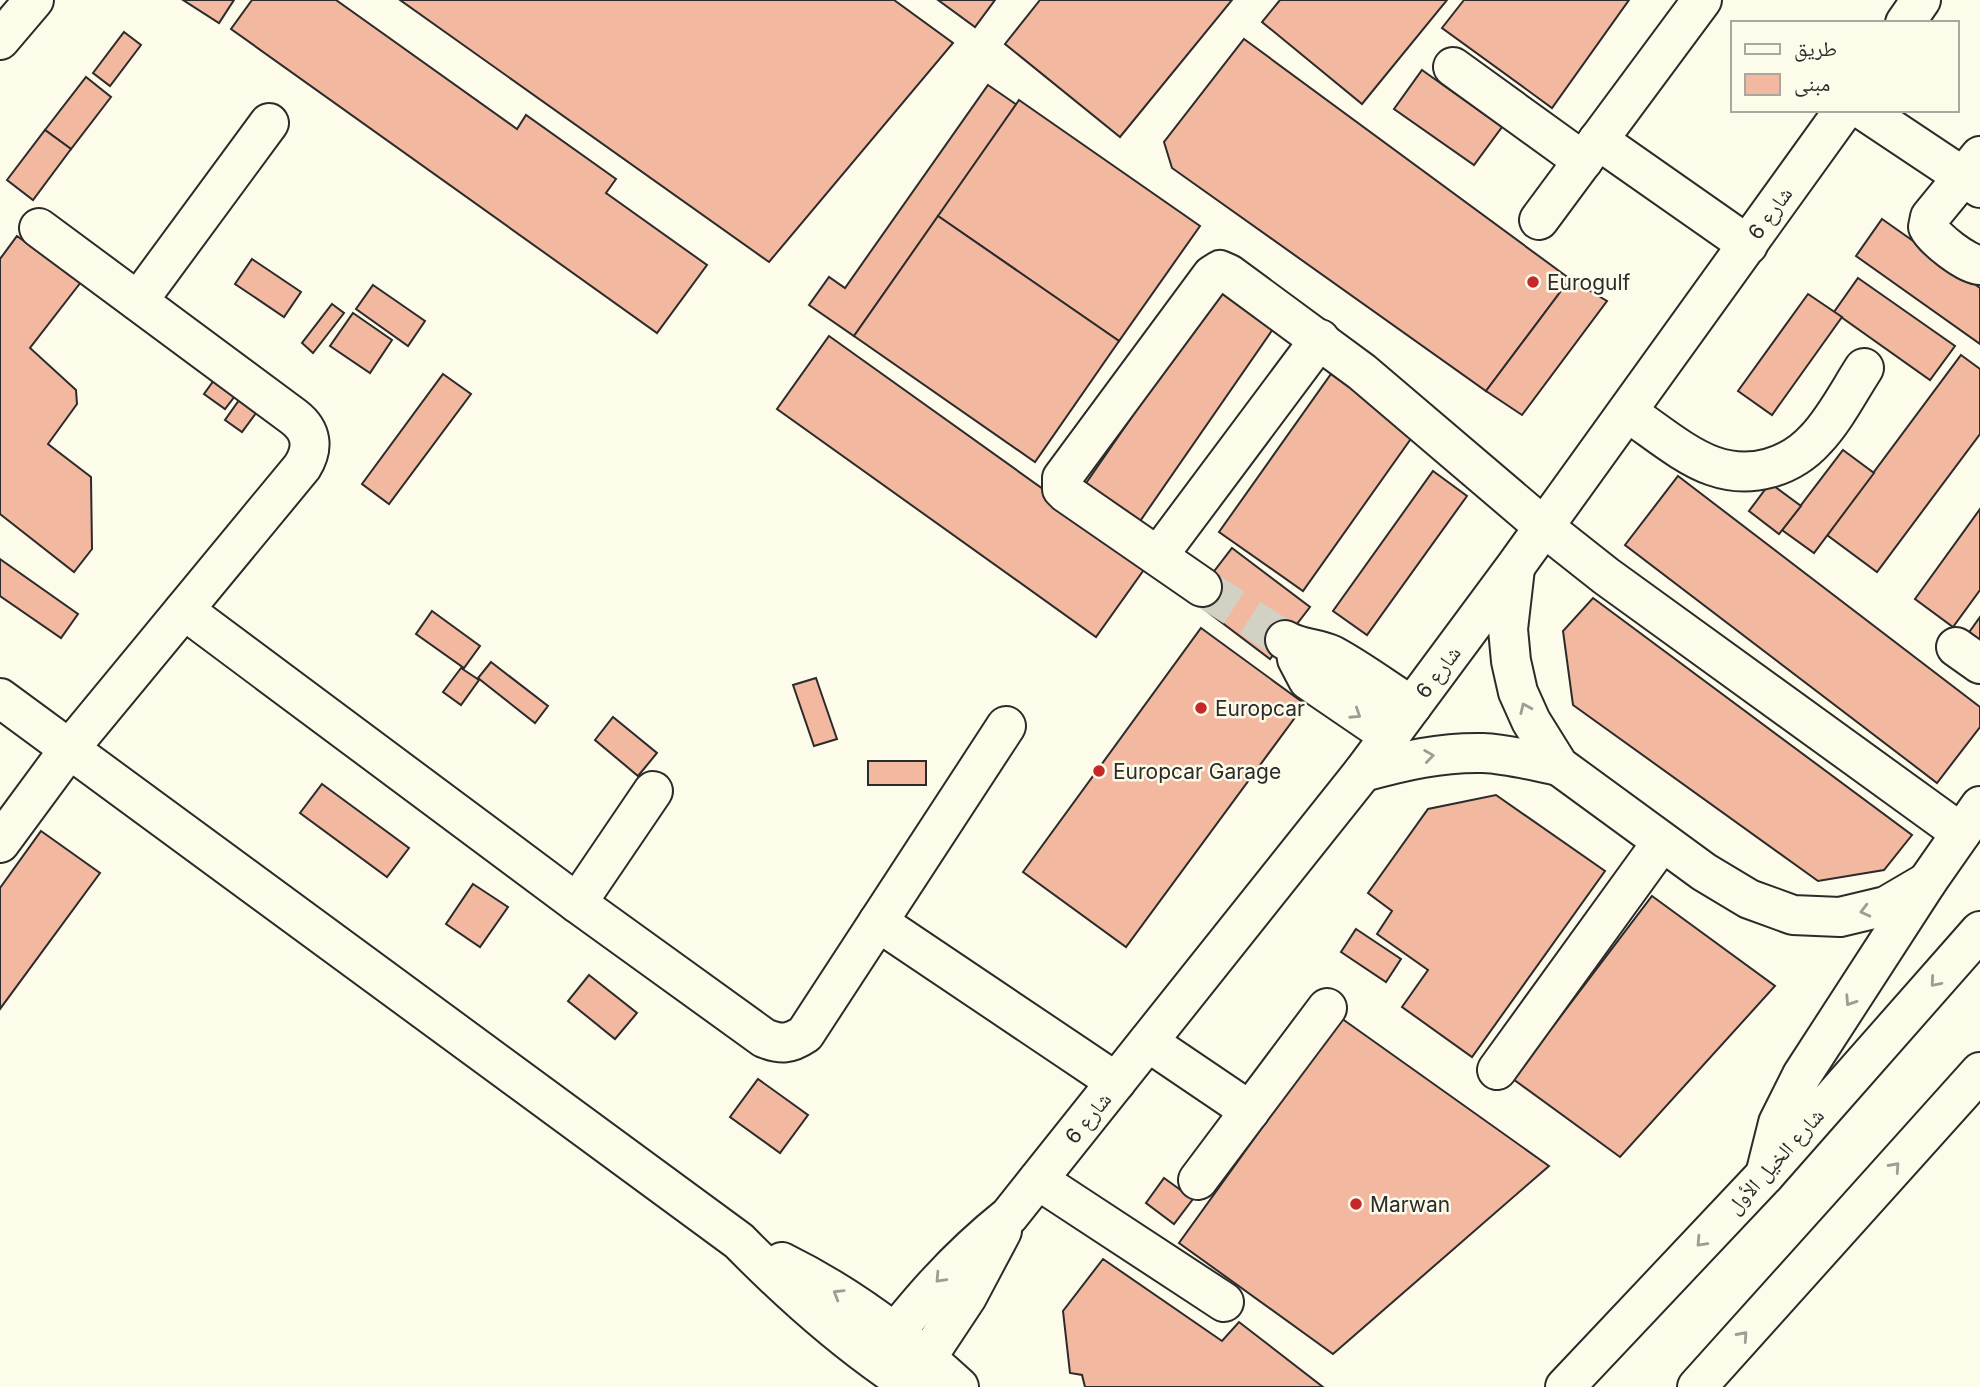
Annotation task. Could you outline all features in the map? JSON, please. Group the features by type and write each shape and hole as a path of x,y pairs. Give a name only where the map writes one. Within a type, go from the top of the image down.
{"street":[{"path":"0,40 34,0"},
{"path":"1539,220 1702,0"},
{"path":"1906,21 1922,0"},
{"path":"1453,67 1748,245"},
{"name":"شارع 6","path":"885,1346 930,1289 960,1258 1009,1216 1363,772 1515,567 1843,112"},
{"path":"1867,112 1974,173 1930,218 1928,227 1933,235 1970,263 1980,265"},
{"path":"138,301 270,123"},
{"path":"0,843 70,748 302,467 308,458 310,446 309,435 303,424 39,228"},
{"path":"1202,587 1066,493 1062,489 1062,478 1212,275 1216,271 1225,271 1320,339 1606,576 1971,819 1927,882 1789,1098 1778,1123 1765,1175"},
{"path":"1158,556 1320,339"},
{"path":"1627,412 1696,458 1713,466 1732,471 1770,469 1788,462 1818,437 1864,368"},
{"path":"1515,567 1508,629 1511,661 1518,692 1531,721 1559,766 1704,872 1749,899 1793,915 1840,917 1886,906 1927,882"},
{"path":"184,610 577,903 764,1038 778,1044 793,1042 805,1034 1006,726"},
{"path":"1290,643 1308,680 1321,691 1401,721"},
{"path":"0,698 739,1241 804,1303 885,1346 916,1376 959,1387"},
{"path":"1363,772 1411,759 1447,754 1484,753 1559,766"},
{"path":"577,903 653,791"},
{"path":"1497,1070 1662,842"},
{"path":"878,922 1116,1082"},
{"name":"شارع الخيل الأول","path":"1566,1387 1765,1175 1980,930"},
{"path":"1198,1180 1327,1008"},
{"path":"1148,1042 1251,1111"},
{"path":"1697,1387 1980,1072"},
{"path":"1038,1180 1224,1302"},
{"name":"شارع 6","path":"916,1376 967,1297 1009,1216"}],"building":[{"path":"183,0 234,0 219,23"},
{"path":"252,0 336,0 517,129 526,115 616,179 606,193 707,265 657,333 231,29"},
{"path":"400,0 894,0 953,43 769,262"},
{"path":"938,0 995,0 975,27"},
{"path":"1040,0 1232,0 1120,137 1005,44"},
{"path":"1280,0 1447,0 1362,104 1262,22"},
{"path":"1464,0 1629,0 1552,108 1442,28"},
{"path":"124,32 141,45 110,86 93,73"},
{"path":"1244,39 1570,279 1486,391 1172,168 1164,142"},
{"path":"1422,70 1502,127 1474,165 1394,109"},
{"path":"86,77 111,97 71,149 45,130"},
{"path":"988,85 1017,105 854,336 809,305 829,277 845,288"},
{"path":"1019,100 1200,226 1119,341 938,216"},
{"path":"45,130 71,149 33,200 7,180"},
{"path":"938,216 1119,341 1035,462 854,336"},
{"path":"1882,219 1980,288 1980,344 1856,256"},
{"path":"17,236 81,282 30,348 76,390 77,404 48,444 91,477 92,549 74,572 0,514 0,259"},
{"path":"252,259 301,292 284,317 235,284"},
{"path":"1858,278 1955,346 1930,380 1834,312"},
{"path":"1570,279 1607,301 1522,415 1486,391"},
{"path":"373,285 425,321 408,346 356,309"},
{"path":"1219,291 1273,329 1136,527 1082,489"},
{"path":"1808,294 1842,317 1772,415 1738,391"},
{"path":"332,304 344,313 313,353 302,343"},
{"path":"353,313 392,340 370,373 330,346"},
{"path":"829,336 1148,564 1096,637 777,409"},
{"path":"1961,355 1980,369 1980,434 1877,572 1827,535"},
{"path":"443,374 471,394 389,504 362,484"},
{"path":"1331,374 1415,433 1303,591 1219,532"},
{"path":"217,376 238,392 225,409 204,394"},
{"path":"242,396 259,409 242,432 225,420"},
{"path":"1843,450 1874,473 1814,553 1782,530"},
{"path":"1433,471 1467,496 1367,635 1333,611"},
{"path":"1678,476 1980,707 1980,727 1937,783 1625,545"},
{"path":"1770,483 1801,506 1779,534 1749,511"},
{"path":"1980,509 1980,590 1953,627 1915,599"},
{"path":"1232,548 1310,607 1270,659 1192,600"},
{"path":"0,559 78,614 61,638 0,596"},
{"path":"1593,598 1912,835 1884,870 1818,881 1573,705 1563,631"},
{"path":"432,611 480,646 464,668 416,634"},
{"path":"1980,617 1980,650 1965,638"},
{"path":"1201,628 1305,704 1126,947 1023,872"},
{"path":"491,662 548,706 535,723 478,678"},
{"path":"461,668 479,680 461,705 443,692"},
{"path":"816,678 837,739 814,746 793,685"},
{"path":"613,717 657,753 638,776 595,740"},
{"path":"868,761 926,761 926,785 868,785"},
{"path":"322,784 409,848 387,877 300,813"},
{"path":"1496,795 1605,871 1472,1057 1402,1007 1428,970 1377,934 1392,911 1368,893 1428,809"},
{"path":"41,831 100,873 0,1009 0,888"},
{"path":"473,884 508,907 480,947 446,924"},
{"path":"1652,896 1775,986 1620,1157 1513,1079"},
{"path":"1356,929 1401,959 1386,982 1341,952"},
{"path":"589,975 637,1013 615,1039 568,1001"},
{"name":"Marwan","path":"1341,1018 1549,1166 1333,1354 1179,1243"},
{"path":"758,1079 808,1115 780,1153 730,1117"},
{"path":"1164,1178 1193,1199 1174,1224 1146,1203"},
{"path":"1103,1259 1222,1341 1239,1322 1323,1387 1085,1387 1082,1375 1070,1373 1063,1311"}],"tunnel":[{"path":"1202,587 1285,640"}],"place":[{"name":"Eurogulf","path":"1533,282"},
{"name":"Europcar","path":"1201,708"},
{"name":"Europcar Garage","path":"1099,771"},
{"name":"Marwan","path":"1356,1204"}]}
